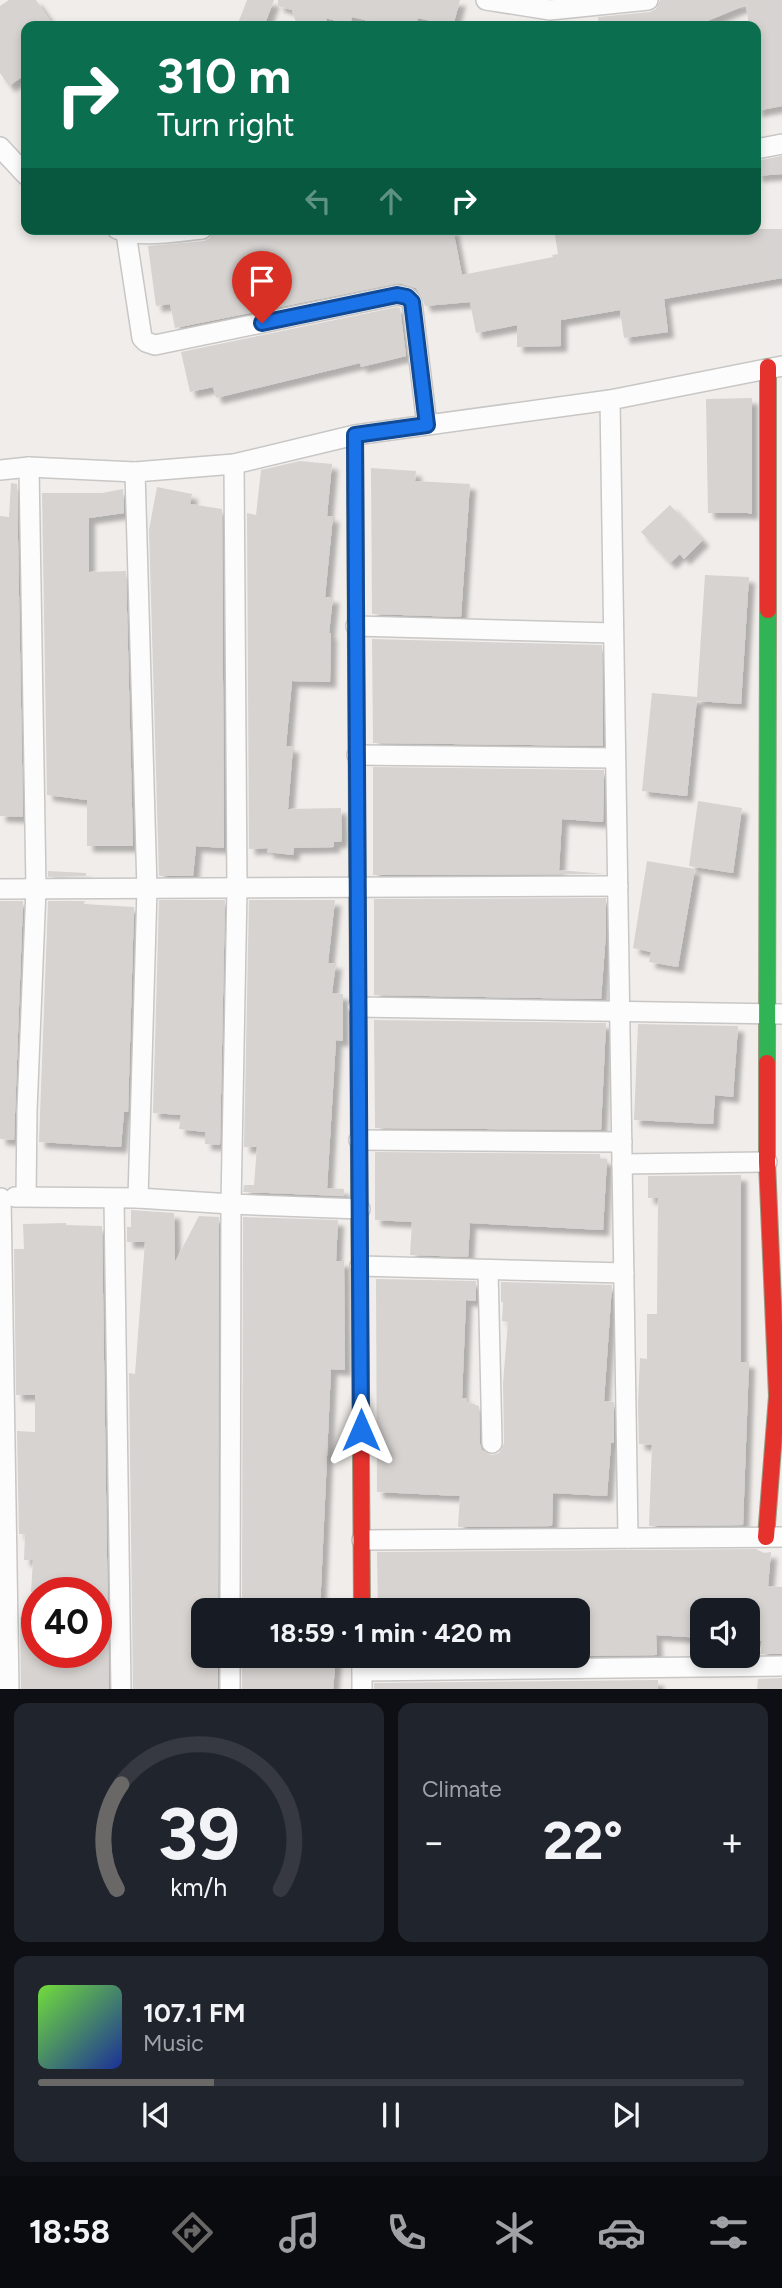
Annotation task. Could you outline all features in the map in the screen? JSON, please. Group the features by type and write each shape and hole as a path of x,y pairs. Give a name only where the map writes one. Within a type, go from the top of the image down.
{"street":[{"path":"486,0 551,12 648,0"},
{"path":"761,148 782,144"},
{"path":"0,147 21,170"},
{"path":"129,235 142,338 155,345 397,295 407,297 412,302 427,425"},
{"path":"0,470 29,467 135,472 234,464 355,435 610,400 775,366 775,1014 767,1162 780,1396 774,1537 362,1540"},
{"path":"610,400 628,1538"},
{"path":"355,435 362,1598"},
{"path":"230,1598 231,1204 237,888 234,464"},
{"path":"26,1196 36,889 29,467"},
{"path":"135,472 147,889 138,1198"},
{"path":"356,626 613,633"},
{"path":"357,755 615,758"},
{"path":"0,890 618,886"},
{"path":"358,1007 775,1014"},
{"path":"359,1140 622,1142"},
{"path":"622,1164 767,1162"},
{"path":"9,1689 0,1198 138,1198 359,1209"},
{"path":"114,1199 121,1689"},
{"path":"360,1266 624,1273"},
{"path":"488,1270 492,1443"},
{"path":"362,1672 782,1666"},
{"path":"230,1668 230,1689"}],"building":[{"path":"9,0 36,0 51,21 21,21 21,78 9,86 0,73 0,6"},
{"path":"247,0 274,0 266,21 239,21"},
{"path":"278,0 460,0 454,21 418,18 417,21 369,21 352,17 351,21 326,18 327,21 295,21 292,10 278,6"},
{"path":"660,0 782,0 782,106 761,110 761,21 748,21 746,5 707,21 598,21 598,17 650,12 656,9"},
{"path":"782,156 782,174 761,176 761,160"},
{"path":"761,229 782,229 782,278 664,299 668,332 624,338 620,310 561,320 561,346 517,347 517,325 476,333 470,302 425,306 416,288 399,283 175,328 170,304 156,306 148,246 204,241 211,235 454,235 462,275 553,257 552,255 558,254 555,235 761,235"},
{"path":"400,308 406,356 361,367 360,363 216,398 213,387 190,392 181,352"},
{"path":"752,398 752,514 708,513 706,399"},
{"path":"300,461 332,464 327,516 333,516 325,597 333,597 329,633 330,682 292,681 286,746 293,747 288,809 341,808 342,834 341,842 334,842 334,847 294,848 293,855 267,852 268,848 249,849 247,513 256,515 261,470"},
{"path":"371,468 416,471 415,481 470,484 461,617 372,614"},
{"path":"11,483 17,484 23,817 0,816 0,516 9,517"},
{"path":"157,487 192,494 190,504 222,509 224,848 196,846 193,876 159,876 149,530"},
{"path":"123,489 124,513 89,518 89,572 126,571 133,846 87,846 87,800 47,795 42,493 102,493"},
{"path":"670,505 703,540 684,559 680,554 670,563 641,532"},
{"path":"705,575 749,577 741,704 697,699 687,796 642,791 652,693 697,697"},
{"path":"372,639 602,645 603,746 373,743"},
{"path":"373,767 604,770 603,822 562,819 559,870 605,874 373,875"},
{"path":"698,801 742,808 733,873 689,866"},
{"path":"647,861 695,869 678,967 649,962 651,952 633,948"},
{"path":"48,871 86,873 86,876 48,877"},
{"path":"606,898 601,999 374,995 374,899"},
{"path":"159,900 225,900 220,1145 205,1144 205,1132 179,1129 181,1115 153,1113"},
{"path":"249,900 335,900 328,963 336,963 332,993 343,994 343,1041 336,1040 327,1188 344,1189 344,1196 243,1192 244,1185 254,1185 257,1147 244,1147"},
{"path":"0,901 23,901 14,1140 0,1139"},
{"path":"48,901 85,901 84,904 134,907 128,1112 124,1112 121,1147 39,1142"},
{"path":"374,1020 606,1023 601,1130 375,1128"},
{"path":"638,1024 738,1026 733,1097 715,1095 713,1124 634,1120"},
{"path":"375,1152 600,1154 600,1159 607,1159 603,1230 470,1223 468,1257 410,1255 412,1222 375,1220"},
{"path":"741,1175 741,1362 749,1362 743,1525 649,1526 652,1445 639,1444 638,1403 640,1358 647,1359 647,1314 657,1314 658,1198 648,1198 648,1176"},
{"path":"131,1210 174,1213 175,1262 199,1216 219,1217 218,1598 191,1598 191,1668 218,1668 218,1689 133,1689 129,1373 135,1374 145,1242 127,1242 127,1227 131,1227"},
{"path":"243,1217 338,1220 336,1261 344,1261 345,1370 331,1369 321,1598 242,1598"},
{"path":"23,1224 102,1226 107,1577 32,1577 33,1560 24,1560 25,1534 19,1534 17,1431 35,1432 35,1395 16,1395 14,1249 24,1249"},
{"path":"376,1279 476,1281 476,1301 466,1300 462,1398 467,1398 467,1402 479,1406 480,1444 482,1450 492,1455 499,1453 504,1443 503,1383 508,1322 502,1321 501,1282 612,1285 604,1401 614,1402 614,1443 611,1443 607,1496 553,1493 552,1526 458,1527 460,1496 377,1492"},
{"path":"756,1549 764,1553 771,1552 768,1586 782,1587 782,1654 760,1654 760,1598 690,1598 690,1637 656,1635 657,1655 590,1656 590,1598 378,1598 377,1552"},
{"path":"20,1617 21,1668 109,1668 109,1689 21,1689"},
{"path":"242,1668 335,1668 333,1689 242,1689"},
{"path":"782,1678 782,1689 757,1689 758,1679"},
{"path":"658,1680 658,1689 374,1689 374,1683"}],"traffic: fast":[{"path":"767,1063 768,610"}],"traffic: slow":[{"path":"356,652 359,1160"}],"traffic: jam":[{"path":"768,367 768,610"},
{"path":"355,435 356,652"},
{"path":"766,1537 777,1396 767,1162 767,1063"},
{"path":"359,1160 362,1598"}],"route":[{"path":"262,323 397,295 407,297 412,302 427,425 355,435 361,1430"}]}
